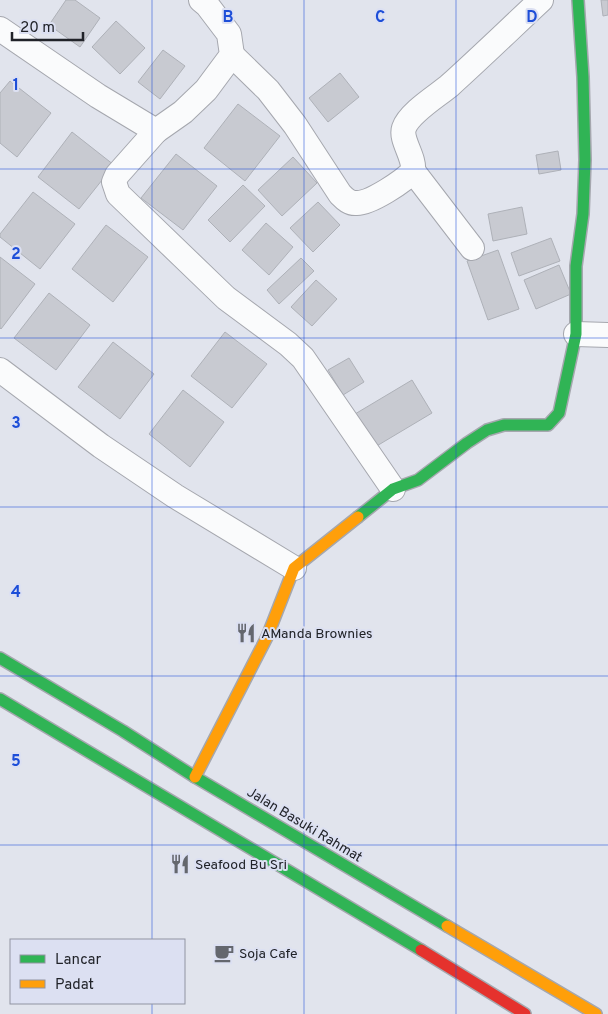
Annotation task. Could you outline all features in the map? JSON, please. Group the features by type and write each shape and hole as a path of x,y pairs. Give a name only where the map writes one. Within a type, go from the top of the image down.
{"main road":[{"path":"195,776 267,637 294,568 393,489 418,480 485,431 504,426 538,426 548,424 559,414 576,334 576,266 583,214 585,160 583,76 578,0"},
{"name":"Jalan Basuki Rahmat","path":"0,658 72,702 149,745 195,776 596,1014"},
{"path":"0,699 327,893 525,1014"}],"street":[{"path":"201,0 229,34 232,55 273,97 295,125 332,183 347,201 356,204 369,200 408,177 413,172 414,164 404,136 404,128 409,119 447,88 541,0"},
{"path":"0,29 98,96 156,131"},
{"path":"232,55 206,90 183,112 156,131 118,174 114,182 118,194 226,298 288,344 303,358 393,489"},
{"path":"413,172 472,248"},
{"path":"576,334 608,335"},
{"path":"0,370 101,446 176,496 294,568"}],"building":[{"path":"66,0 75,0 100,18 80,47 49,25"},
{"path":"601,0 608,0 608,15 603,16"},
{"path":"116,21 145,48 120,74 92,47"},
{"path":"163,50 185,66 160,99 138,82"},
{"path":"340,73 359,97 328,122 309,98"},
{"path":"10,81 51,113 17,157 0,143 0,93"},
{"path":"238,104 280,136 245,181 204,148"},
{"path":"72,132 114,165 79,209 38,177"},
{"path":"558,151 561,170 539,174 536,155"},
{"path":"176,154 217,186 183,230 141,198"},
{"path":"293,157 317,183 282,216 258,190"},
{"path":"243,185 265,206 230,242 208,220"},
{"path":"33,192 75,224 40,269 0,237 0,234"},
{"path":"318,202 340,225 313,252 290,228"},
{"path":"522,207 527,234 493,241 488,214"},
{"path":"266,223 293,247 269,275 242,250"},
{"path":"106,225 148,257 113,302 72,269"},
{"path":"551,238 560,261 519,276 511,253"},
{"path":"498,250 519,309 488,320 467,261"},
{"path":"0,257 35,284 1,329 0,328"},
{"path":"301,258 314,271 279,304 267,290"},
{"path":"559,265 571,294 536,309 524,280"},
{"path":"316,280 337,299 312,326 291,307"},
{"path":"49,293 90,325 56,370 14,338"},
{"path":"225,332 267,364 232,408 191,376"},
{"path":"113,342 154,374 120,419 78,387"},
{"path":"349,358 364,382 343,395 328,370"},
{"path":"412,380 432,413 375,447 355,414"},
{"path":"183,390 224,422 190,467 149,434"}],"traffic: fast":[{"path":"358,517 393,489 418,480 487,430 504,425 548,425 559,413 576,334 576,266 583,214 585,160 583,77 578,0"},
{"path":"0,658 123,731 195,777 447,926"},
{"path":"0,699 421,950"}],"traffic: slow":[{"path":"195,777 267,637 294,568 358,517"},
{"path":"447,926 596,1014"}],"traffic: jam":[{"path":"421,950 525,1014"}],"place":[{"name":"AManda Brownies","path":"246,633"},
{"name":"Seafood Bu Sri","path":"180,864"},
{"name":"Soja Cafe","path":"224,953"}]}
